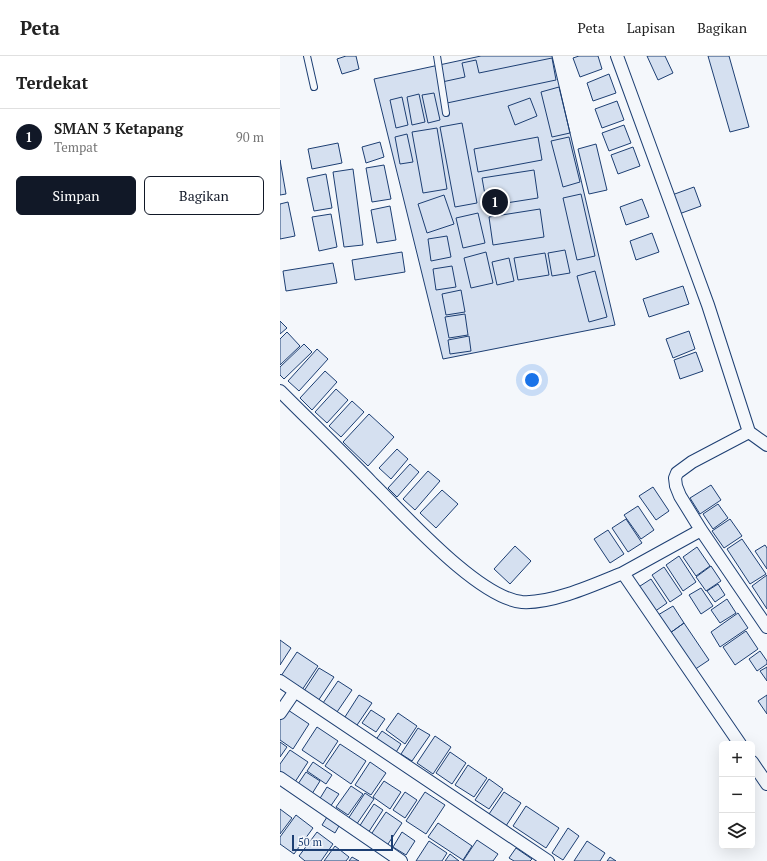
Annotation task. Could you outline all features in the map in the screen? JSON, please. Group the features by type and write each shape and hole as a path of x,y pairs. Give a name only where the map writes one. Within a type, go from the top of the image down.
{"street":[{"path":"617,56 708,305 750,432 767,444"},
{"path":"280,391 439,549 484,585 500,595 522,602 541,600 587,588 623,573 701,530"},
{"path":"750,432 692,462 677,473 675,478 676,486 701,530 767,627"},
{"path":"623,573 738,741"},
{"path":"280,681 548,861"},
{"path":"280,713 295,691"},
{"path":"755,766 767,784"},
{"path":"280,778 401,861"}],"lane":[{"path":"307,56 314,87"},
{"path":"437,56 446,113"}],"building":[{"path":"346,56 356,56 359,69 342,74 337,59"},
{"path":"481,56 552,56 615,325 443,359 374,79"},
{"path":"579,56 598,56 602,69 580,77 573,58"},
{"path":"647,56 665,56 673,73 658,80"},
{"path":"708,56 729,56 749,127 730,132"},
{"path":"552,58 556,80 447,103 442,82 465,77 462,63 476,60 479,73"},
{"path":"609,74 616,93 593,101 587,83"},
{"path":"559,87 570,133 552,137 541,92"},
{"path":"434,93 440,120 428,123 422,95"},
{"path":"419,94 425,122 412,125 407,97"},
{"path":"402,97 408,125 396,128 390,100"},
{"path":"530,98 537,116 515,125 508,106"},
{"path":"617,101 624,120 602,128 595,109"},
{"path":"462,123 477,203 455,207 440,127"},
{"path":"624,125 631,143 609,151 602,133"},
{"path":"437,128 447,189 423,193 412,132"},
{"path":"407,134 413,162 400,164 395,137"},
{"path":"538,137 542,160 478,172 474,149"},
{"path":"569,137 580,182 563,187 551,141"},
{"path":"380,142 384,157 366,163 362,147"},
{"path":"338,143 342,163 312,169 308,149"},
{"path":"596,144 607,190 589,194 578,149"},
{"path":"633,147 640,166 618,174 611,155"},
{"path":"280,160 286,194 280,195"},
{"path":"384,165 391,199 372,202 366,168"},
{"path":"353,169 363,245 344,247 333,172"},
{"path":"534,170 538,198 487,206 482,178"},
{"path":"326,174 332,208 314,211 307,178"},
{"path":"694,187 701,206 679,214 672,195"},
{"path":"581,194 595,256 577,260 563,198"},
{"path":"444,195 454,224 427,233 418,204"},
{"path":"642,199 649,217 626,225 620,207"},
{"path":"288,202 295,236 280,239 280,204"},
{"path":"390,206 396,240 377,243 371,210"},
{"path":"540,209 544,237 493,245 489,217"},
{"path":"478,213 485,243 463,248 456,218"},
{"path":"331,214 337,247 319,251 312,217"},
{"path":"652,233 659,252 636,260 630,241"},
{"path":"447,236 451,257 431,261 428,239"},
{"path":"565,250 570,273 552,276 548,253"},
{"path":"402,252 405,272 355,280 352,260"},
{"path":"486,252 493,283 471,288 464,258"},
{"path":"545,253 549,275 518,280 514,258"},
{"path":"509,258 514,281 497,285 492,262"},
{"path":"333,263 337,283 286,291 283,271"},
{"path":"452,266 456,287 436,290 433,269"},
{"path":"595,271 607,317 589,322 577,276"},
{"path":"683,286 689,304 649,317 643,299"},
{"path":"461,290 465,312 446,315 442,294"},
{"path":"465,314 468,335 449,338 445,317"},
{"path":"280,321 287,328 280,334"},
{"path":"689,331 695,349 673,358 666,339"},
{"path":"287,332 300,346 280,365 280,339"},
{"path":"469,336 471,351 450,354 448,340"},
{"path":"304,344 312,352 284,379 280,375 280,367"},
{"path":"317,349 328,359 299,391 288,381"},
{"path":"696,352 703,371 680,379 674,360"},
{"path":"325,371 337,382 312,410 300,398"},
{"path":"336,389 348,400 327,423 315,412"},
{"path":"352,401 364,412 341,437 329,426"},
{"path":"369,414 394,437 368,466 343,442"},
{"path":"397,449 408,459 391,479 379,468"},
{"path":"410,464 419,472 397,497 388,488"},
{"path":"428,471 440,481 415,510 403,499"},
{"path":"711,485 721,500 700,514 690,498"},
{"path":"653,487 669,511 656,520 639,496"},
{"path":"442,490 458,504 436,528 420,513"},
{"path":"718,504 728,518 713,529 703,514"},
{"path":"638,506 654,530 641,539 624,515"},
{"path":"626,519 642,543 628,552 612,528"},
{"path":"730,519 742,536 724,548 712,531"},
{"path":"608,530 624,554 610,563 594,539"},
{"path":"742,539 766,574 750,584 727,549"},
{"path":"765,545 767,548 767,569 755,551"},
{"path":"515,546 531,561 510,584 494,569"},
{"path":"697,547 710,566 696,576 683,557"},
{"path":"679,556 696,582 683,591 666,565"},
{"path":"711,566 721,581 706,591 696,577"},
{"path":"664,567 682,594 670,602 652,575"},
{"path":"767,575 767,609 752,586"},
{"path":"651,579 667,603 654,612 637,588"},
{"path":"718,584 725,595 715,602 707,591"},
{"path":"701,588 713,606 701,614 689,595"},
{"path":"727,599 736,613 720,623 711,610"},
{"path":"673,606 684,623 670,633 658,615"},
{"path":"738,613 748,628 720,647 711,632"},
{"path":"684,623 709,660 694,670 670,633"},
{"path":"746,631 758,649 735,665 723,647"},
{"path":"280,640 291,648 280,665"},
{"path":"760,651 767,661 767,664 757,671 749,659"},
{"path":"297,652 318,666 302,690 281,676"},
{"path":"767,667 767,681 760,671"},
{"path":"319,668 334,677 318,701 304,691"},
{"path":"338,681 352,690 337,712 323,703"},
{"path":"359,695 372,703 355,728 343,720"},
{"path":"767,695 767,714 758,701"},
{"path":"285,708 309,724 293,749 280,740 280,716"},
{"path":"371,710 385,719 376,732 362,723"},
{"path":"398,713 417,726 405,744 386,730"},
{"path":"317,727 338,741 323,764 302,750"},
{"path":"418,728 430,735 412,761 401,754"},
{"path":"382,731 401,744 395,754 375,741"},
{"path":"435,736 451,747 433,774 417,763"},
{"path":"280,742 287,747 280,757"},
{"path":"340,744 366,761 351,784 325,766"},
{"path":"290,750 308,762 293,785 280,776 280,764"},
{"path":"450,752 466,763 452,784 436,773"},
{"path":"313,762 332,775 326,784 307,771"},
{"path":"370,762 386,773 371,795 355,785"},
{"path":"468,765 487,778 474,797 455,785"},
{"path":"306,772 320,781 310,797 296,787"},
{"path":"489,779 503,789 489,809 475,800"},
{"path":"384,781 401,792 390,809 373,797"},
{"path":"351,786 363,794 348,815 336,807"},
{"path":"327,787 339,794 330,807 319,800"},
{"path":"405,792 417,800 405,818 393,810"},
{"path":"425,792 445,805 426,834 406,821"},
{"path":"504,792 521,803 504,829 487,817"},
{"path":"365,793 374,799 354,828 346,822"},
{"path":"374,804 383,810 368,833 359,827"},
{"path":"526,806 559,828 546,848 513,826"},
{"path":"280,809 292,818 280,834"},
{"path":"386,812 402,823 386,847 370,836"},
{"path":"296,815 313,828 294,854 280,844 280,837"},
{"path":"327,817 339,826 335,833 322,825"},
{"path":"438,823 472,846 463,860 428,837"},
{"path":"568,828 579,836 563,860 552,853"},
{"path":"317,832 333,844 321,861 305,861 299,856"},
{"path":"402,832 415,841 406,855 393,847"},
{"path":"477,840 498,854 493,861 463,861"},
{"path":"429,841 447,853 442,861 416,861"},
{"path":"587,841 605,853 600,861 574,861"},
{"path":"335,846 349,857 346,861 324,861"},
{"path":"516,848 532,859 530,861 514,861 509,858"},
{"path":"450,854 459,861 445,861"},
{"path":"352,857 359,861 349,861"},
{"path":"610,857 616,861 607,861"}],"place":[{"name":"SMAN 3 Ketapang","path":"495,202"}]}
